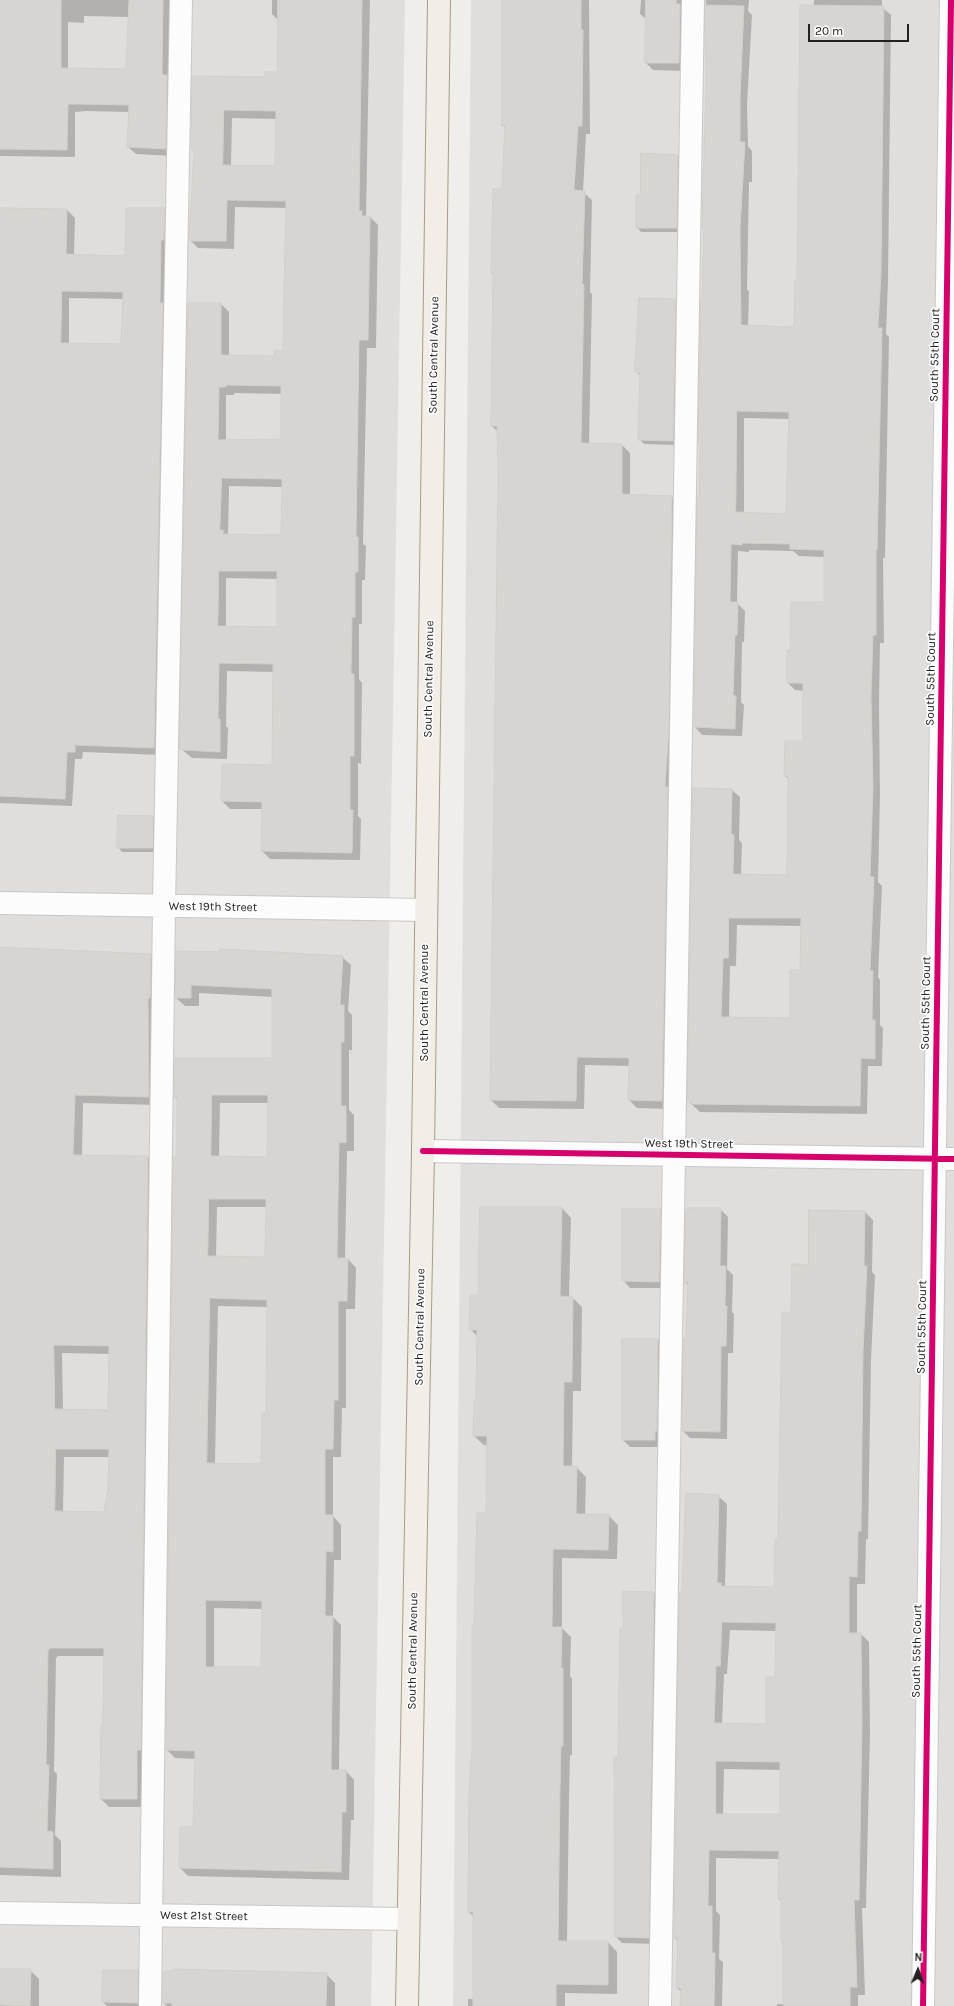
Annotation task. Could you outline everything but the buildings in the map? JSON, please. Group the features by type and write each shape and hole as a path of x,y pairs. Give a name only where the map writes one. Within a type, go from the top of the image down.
{"main road":[{"name":"South Central Avenue","path":"407,2006 423,1151 438,0"}],"street":[{"path":"150,2006 164,906 181,0"},
{"path":"660,2006 693,0"},
{"name":"South 55th Court","path":"923,2006 944,1159 951,0"},
{"name":"West 19th Street","path":"0,903 426,910"},
{"name":"West 19th Street","path":"423,1151 944,1159"},
{"name":"West 21st Street","path":"0,1913 408,1919"}],"shaded area":[{"path":"0,0 405,0 371,2006 0,2006"},
{"path":"471,0 954,0 954,2006 453,2006"}],"cycle path":[{"path":"923,2006 951,0"},
{"path":"423,1151 954,1159"}]}
